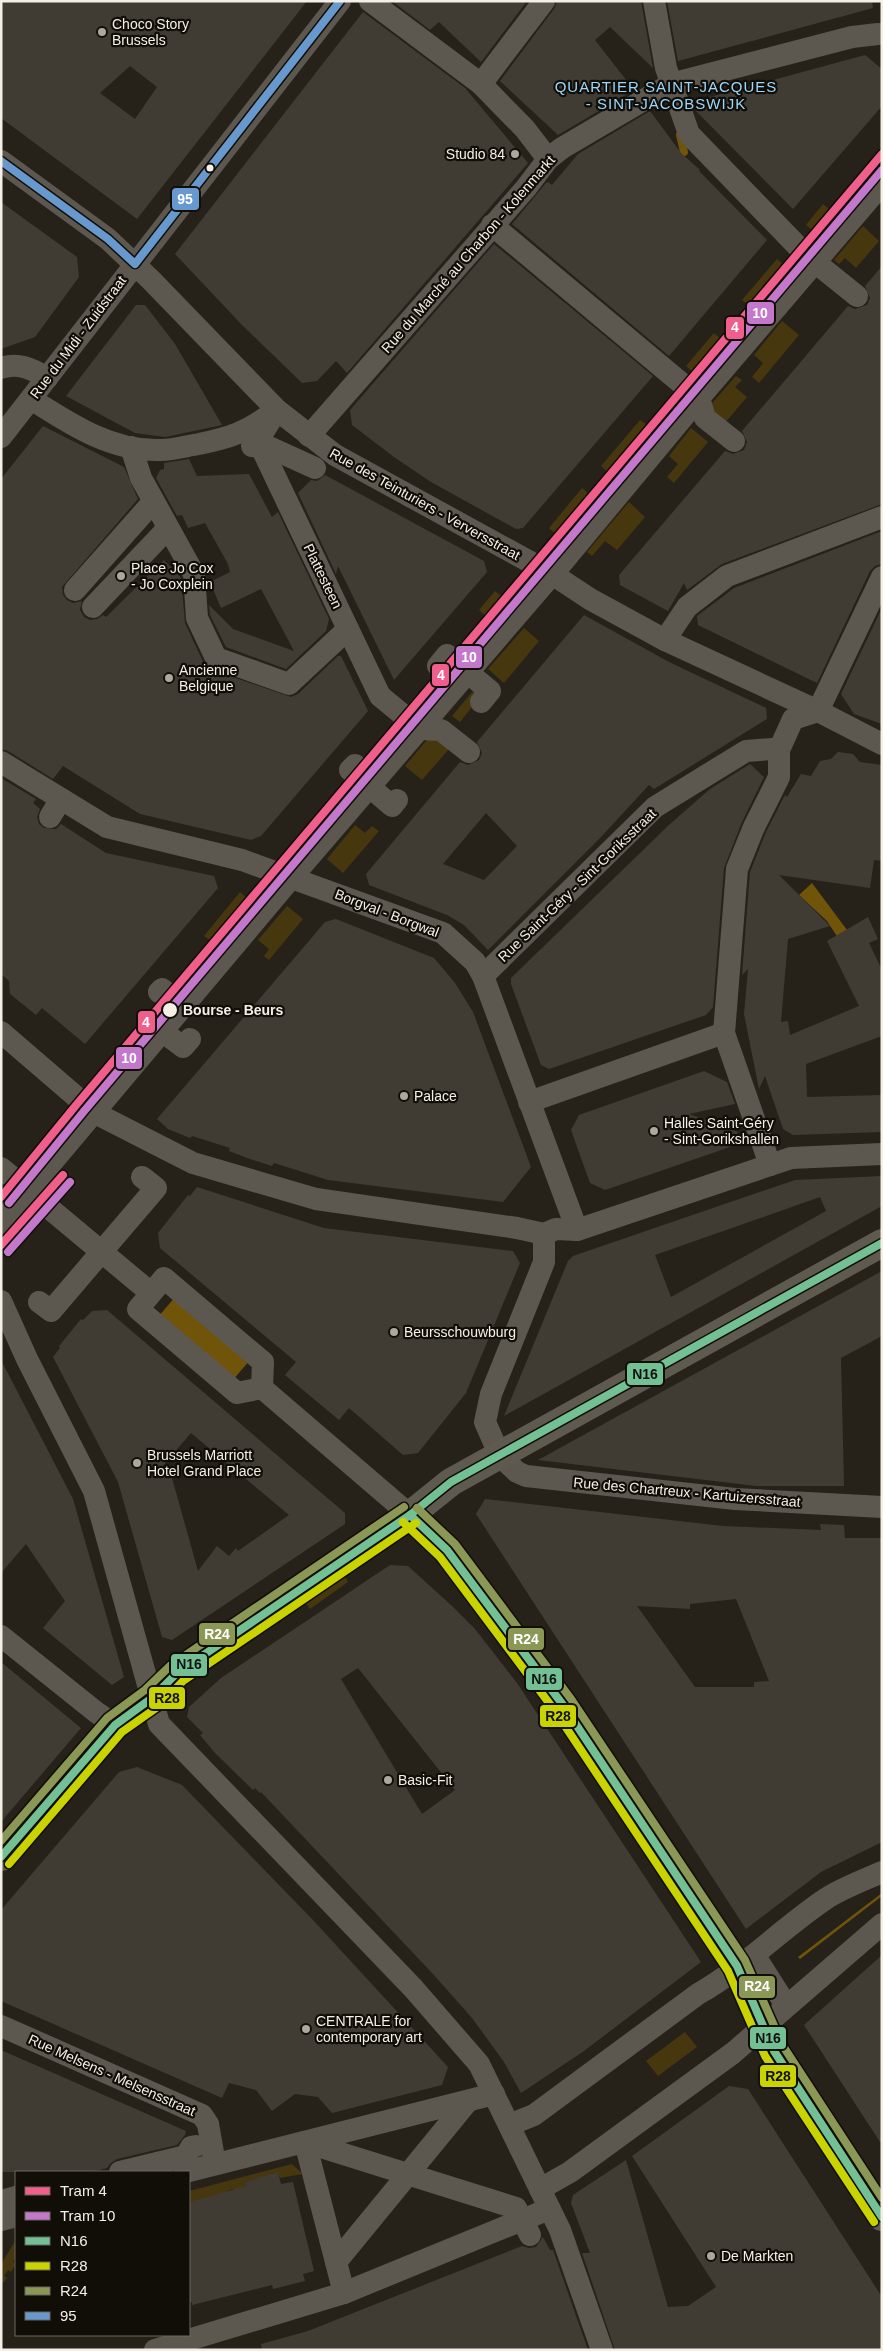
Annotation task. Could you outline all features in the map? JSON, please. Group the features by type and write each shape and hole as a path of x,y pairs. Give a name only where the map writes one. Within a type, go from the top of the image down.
{"street":[{"name":"Rue du Midi - Zuidstraat","path":"1,438 340,1"},
{"path":"370,1 481,84 524,129 548,159"},
{"path":"481,84 544,1"},
{"path":"654,1 666,68 689,134 814,262 857,296"},
{"name":"Rue du Marché au Charbon - Kolenmarkt","path":"309,436 526,188 548,159 570,143 671,84 852,37 880,34"},
{"name":"Rue des Teinturiers - Verversstraat","path":"1,161 108,239 135,264 276,410 335,456 552,574 590,600 665,640 818,711 882,744"},
{"path":"1,1223 552,574 698,398 882,184"},
{"path":"492,225 698,398 705,418 734,440"},
{"path":"1,368 8,365 21,366 47,378"},
{"path":"31,399 59,418 86,432 131,448 175,449 230,438 238,425"},
{"path":"238,425 254,427 276,410"},
{"path":"261,447 262,434 276,410"},
{"path":"238,425 244,445 271,448 315,468"},
{"name":"Plattesteen","path":"261,447 380,696 420,729"},
{"path":"131,448 137,469 153,502 194,574 197,618 216,658 289,684 348,629"},
{"path":"75,590 153,502"},
{"path":"665,640 687,607 728,576 882,517"},
{"path":"93,607 168,528"},
{"path":"770,1165 724,1033 737,869 754,826 779,777 779,750 793,719 818,711 882,576"},
{"path":"438,666 447,655 468,672 490,691 480,702"},
{"path":"420,729 442,730 469,752"},
{"name":"Rue Saint-Géry - Sint-Goriksstraat","path":"483,976 655,807 746,751 779,750"},
{"name":"Borgval - Borgwal","path":"1,762 56,808 107,827 242,860 443,933 475,962 483,976 576,1230"},
{"path":"354,765 350,770 392,806 397,800"},
{"path":"159,992 162,989 184,1006"},
{"path":"1,1032 94,1113 193,1163 316,1199 517,1228 544,1234 556,1229 576,1230 791,1158 882,1154"},
{"path":"163,1032 184,1047 190,1039"},
{"path":"529,1102 724,1033"},
{"path":"163,1148 138,1182 156,1188 51,1311 40,1300 24,1302 5,1309 94,1491 159,1724 414,1988 479,2064 545,2199 572,2261 602,2350"},
{"path":"1,1168 152,1293"},
{"path":"500,1456 485,1422 491,1394 544,1262 544,1234"},
{"path":"1,1857 115,1725 152,1698 177,1674 410,1515 451,1482 882,1243"},
{"path":"164,1278 272,1363 262,1388 239,1403 138,1309 152,1293 164,1278"},
{"path":"262,1388 410,1515 447,1550 564,1705 747,1964 784,2002"},
{"name":"Rue des Chartreux - Kartuizersstraat","path":"500,1456 516,1472 526,1476 735,1499 882,1507"},
{"path":"1,1636 115,1725"},
{"path":"509,2125 534,2115 698,1994 747,1964 828,1898 882,1872"},
{"path":"155,2350 203,2343 526,2228 545,2199 570,2172 733,2053 882,1924"},
{"path":"747,1964 764,2027 774,2051 882,2217"},
{"name":"Rue Melsens - Melsensstraat","path":"1,2026 202,2115 208,2124 215,2164"},
{"path":"189,2171 494,2094"},
{"path":"336,2262 468,2101"},
{"path":"223,2140 245,2157"},
{"path":"305,2142 516,2208 526,2228"},
{"path":"305,2142 321,2222 336,2262 344,2293"},
{"path":"124,2171 186,2156 191,2147 196,2146"},
{"path":"1,2201 15,2197"},
{"path":"1,2220 15,2216"}],"shaded area":[{"path":"823,204 835,214 840,207 845,212 822,239 806,225"},
{"path":"863,226 879,241 856,268 845,258 839,264 834,260"},
{"path":"777,259 793,273 759,313 742,300"},
{"path":"782,321 799,335 759,383 752,377 763,363 754,355"},
{"path":"714,333 720,338 708,352 719,361 702,380 686,366"},
{"path":"736,376 742,380 735,387 747,397 724,424 707,409"},
{"path":"640,420 646,424 640,432 651,441 611,488 606,483 612,476 601,466"},
{"path":"691,428 708,442 674,483 667,477 678,464 669,456"},
{"path":"582,488 588,493 577,507 587,516 565,542 549,528"},
{"path":"629,502 645,517 617,550 605,541 592,556 587,552"},
{"path":"495,591 512,605 487,635 482,630 491,621 479,610"},
{"path":"524,628 539,641 504,683 488,669"},
{"path":"473,691 480,697 460,722 452,716"},
{"path":"432,734 449,749 422,780 405,766"},
{"path":"355,825 365,833 372,826 379,831 343,873 327,859"},
{"path":"812,883 853,938 842,944 827,921 799,895"},
{"path":"240,892 256,906 217,952 212,948 215,944 204,936"},
{"path":"287,906 303,919 269,960 264,956 269,949 258,940"},
{"path":"176,1296 250,1360 232,1381 158,1317"},
{"path":"345,1576 348,1582 310,1609 305,1602"},
{"path":"882,1893 882,1896 800,1959 798,1957"},
{"path":"685,2032 697,2047 658,2076 646,2061"},
{"path":"292,2164 303,2174 280,2178 278,2173 245,2182 247,2189 235,2192 233,2189 227,2191 227,2194 207,2197 193,2204 192,2201 190,2202 190,2191"},
{"path":"15,2242 15,2258 13,2262 15,2266 11,2272 8,2270 4,2276 7,2278 1,2285 1,2264"}],"building":[{"path":"1,1 307,1 137,219 1,118","holes":["130,66 157,87 135,119 100,93"]},
{"path":"392,1 527,1 481,62 439,22 430,30"},
{"path":"557,1 641,1 653,68 610,27 595,40 634,90 558,135 500,81 554,9"},
{"path":"667,1 872,1 873,8 678,61"},
{"path":"363,12 465,88 528,163 347,373 336,361 317,381 302,383 242,325 175,254"},
{"path":"865,55 882,69 882,106 793,209 696,111 699,100"},
{"path":"650,111 681,153 699,169 767,240 669,356 512,224 546,183 548,182 552,185 578,154"},
{"path":"1,202 77,257 79,277 35,337 1,349"},
{"path":"494,244 653,376 523,528 516,529 431,482 394,457 352,425 350,410"},
{"path":"882,266 882,504 722,564 687,590 684,583 668,611 620,585 619,575 725,451 733,454 744,450 747,442 742,431 848,306 855,309 867,305 870,298 865,286"},
{"path":"136,305 145,305 175,344 222,425 165,437 135,433 66,396"},
{"path":"43,426 124,467 138,499 62,587 63,595 67,600 73,603 82,601 80,610 84,617 90,620 97,619 103,615 106,617 164,560 181,578 185,623 204,664 212,670 291,697 298,694 338,656 341,656 368,711 261,836 251,840 140,814 63,766 53,779 8,751 1,749 1,479"},
{"path":"189,459 197,476 249,474 272,517 278,512 329,619 326,631 286,669 226,647 210,615 209,605 233,629 294,651 261,589 221,608 210,582 230,572 228,564 205,523 188,528 182,515 177,516 156,478 160,470 164,469 164,463"},
{"path":"325,475 484,561 487,572 394,680 338,566 336,574 298,493 311,480 317,481"},
{"path":"882,531 882,564 875,566 870,571 817,683 698,625 697,616 734,588"},
{"path":"882,608 882,724 854,714 841,694"},
{"path":"584,615 669,662 766,708 767,719 654,789 649,785 601,837 488,950 464,925 447,915 369,885 366,874 460,762 468,765 479,760 482,753 477,742","holes":["486,813 517,846 484,880 443,864"]},
{"path":"838,752 853,754 860,762 882,765 882,861 874,860 870,888 779,875 830,926 788,939 781,1022 788,1021 790,1035 859,1006 827,941 868,917 878,939 869,943 882,970 882,1036 806,1064 807,1097 882,1095 882,1132 793,1135 783,1129 765,1076 759,1089 744,1014 748,969 742,975 750,872 766,832 785,795 787,797 801,774 811,776 820,761 831,759"},
{"path":"750,764 764,777 742,822 724,868 713,1007 706,1015 549,1069 541,1065 511,984 511,978 670,824 710,789"},
{"path":"1,778 36,799 33,803 40,809 37,817 39,824 44,828 56,829 61,824 106,853 214,876 218,888 85,1044 42,1008 36,1015 10,994 9,981 1,974"},
{"path":"336,919 434,958 455,983 473,1012 531,1167 503,1202 328,1180 274,1163 272,1166 229,1151 230,1148 192,1136 190,1138 168,1129 157,1119 325,922"},
{"name":"Halles Saint-Géry - Sint-Gorikshallen","path":"704,1071 727,1082 735,1104 689,1114 738,1132 730,1147 605,1190 590,1183 571,1130 579,1115"},
{"path":"882,1176 882,1206 504,1416 568,1261 573,1256 795,1180","holes":["820,1197 826,1211 671,1297 655,1255"]},
{"path":"197,1187 324,1228 513,1251 520,1263 466,1393 418,1453 403,1455 349,1408 339,1420 285,1375 296,1362 160,1248 158,1233 188,1195 190,1196"},
{"path":"882,1271 882,1336 841,1358 844,1486 756,1486 538,1460"},
{"name":"Brussels Marriott Hotel Grand Place","path":"107,1310 345,1513 345,1524 172,1640 162,1637 118,1482 53,1357 60,1348 59,1346 81,1319 83,1320 92,1311","holes":["191,1433 289,1515 238,1551 236,1548 229,1556 217,1546 198,1571 172,1478 161,1468"]},
{"path":"1,1360 73,1499 124,1677 112,1685 43,1628 65,1601 26,1544 1,1573"},
{"path":"485,1499 723,1526 821,1530 820,1524 844,1525 845,1538 882,1538 882,1842 821,1872 746,1929 476,1514","holes":["736,1599 769,1681 754,1682 754,1687 695,1687 637,1606 690,1609 690,1604"]},
{"path":"390,1565 408,1566 475,1629 517,1683 701,1962 584,2051 521,2093 504,2062 472,2018 433,1974 261,1792 255,1788 253,1790 215,1753 200,1735 203,1733 187,1717 189,1707 221,1678","holes":["358,1668 455,1790 422,1814 341,1679"]},
{"path":"1,1662 81,1728 1,1822"},
{"path":"137,1767 182,1785 313,1920 448,2067 442,2085 332,2113 318,2097 295,2094 272,2111 256,2090 229,2083 222,2098 1,2001 1,1910 119,1772"},
{"path":"882,1955 882,2145 804,2025"},
{"path":"1,2050 186,2131 177,2145 117,2159 107,2168 96,2171 1,2172"},
{"path":"729,2086 748,2089 882,2297 882,2350 615,2350 582,2253 590,2253 571,2203 573,2195 626,2160 668,2307 688,2306 716,2287 632,2156"},
{"path":"278,2172 281,2184 293,2182 314,2271 303,2274 305,2281 273,2289 272,2285 192,2305 192,2302 190,2303 190,2202 246,2186 245,2182"},
{"path":"543,2237 550,2250 553,2250 588,2350 262,2350 261,2344 308,2331 522,2246 536,2247"}],"waterway":[{"path":"680,135 684,152"}],"tram line":[{"name":"4","path":"1,1197 77,1104 882,154"},
{"name":"10","path":"9,1203 85,1110 882,170"},
{"name":"4","path":"1,1245 63,1175"},
{"name":"10","path":"8,1252 70,1182"}],"transit line":[{"name":"95","path":"1,161 108,239 135,264 340,1"},
{"name":"N16","path":"1,1857 115,1725 152,1698 177,1673 410,1515 451,1482 882,1243"},
{"name":"R24","path":"1,1841 107,1718 145,1690 171,1665 404,1507"},
{"name":"R24","path":"417,1508 455,1544 571,1699 745,1960 783,2046 882,2198"},
{"name":"N16","path":"410,1515 447,1550 563,1705 737,1966 774,2051 882,2217"},
{"name":"R28","path":"403,1522 440,1557 555,1711 728,1971 765,2056 874,2222"},
{"name":"R28","path":"9,1864 122,1732 159,1706 183,1681 416,1523"}],"place":[{"name":"Choco Story Brussels","path":"102,32"},
{"name":"Studio 84","path":"515,154"},
{"name":"Place Jo Cox - Jo Coxplein","path":"121,576"},
{"name":"Ancienne Belgique","path":"169,678"},
{"name":"Bourse - Beurs","path":"170,1010"},
{"name":"Palace","path":"404,1096"},
{"name":"Halles Saint-Géry - Sint-Gorikshallen","path":"654,1131"},
{"name":"Beursschouwburg","path":"394,1332"},
{"name":"Brussels Marriott Hotel Grand Place","path":"137,1463"},
{"name":"Basic-Fit","path":"388,1780"},
{"name":"CENTRALE for contemporary art","path":"306,2029"},
{"name":"De Markten","path":"711,2256"}],"district":[{"name":"QUARTIER SAINT-JACQUES - SINT-JACOBSWIJK","path":"666,94"}]}
